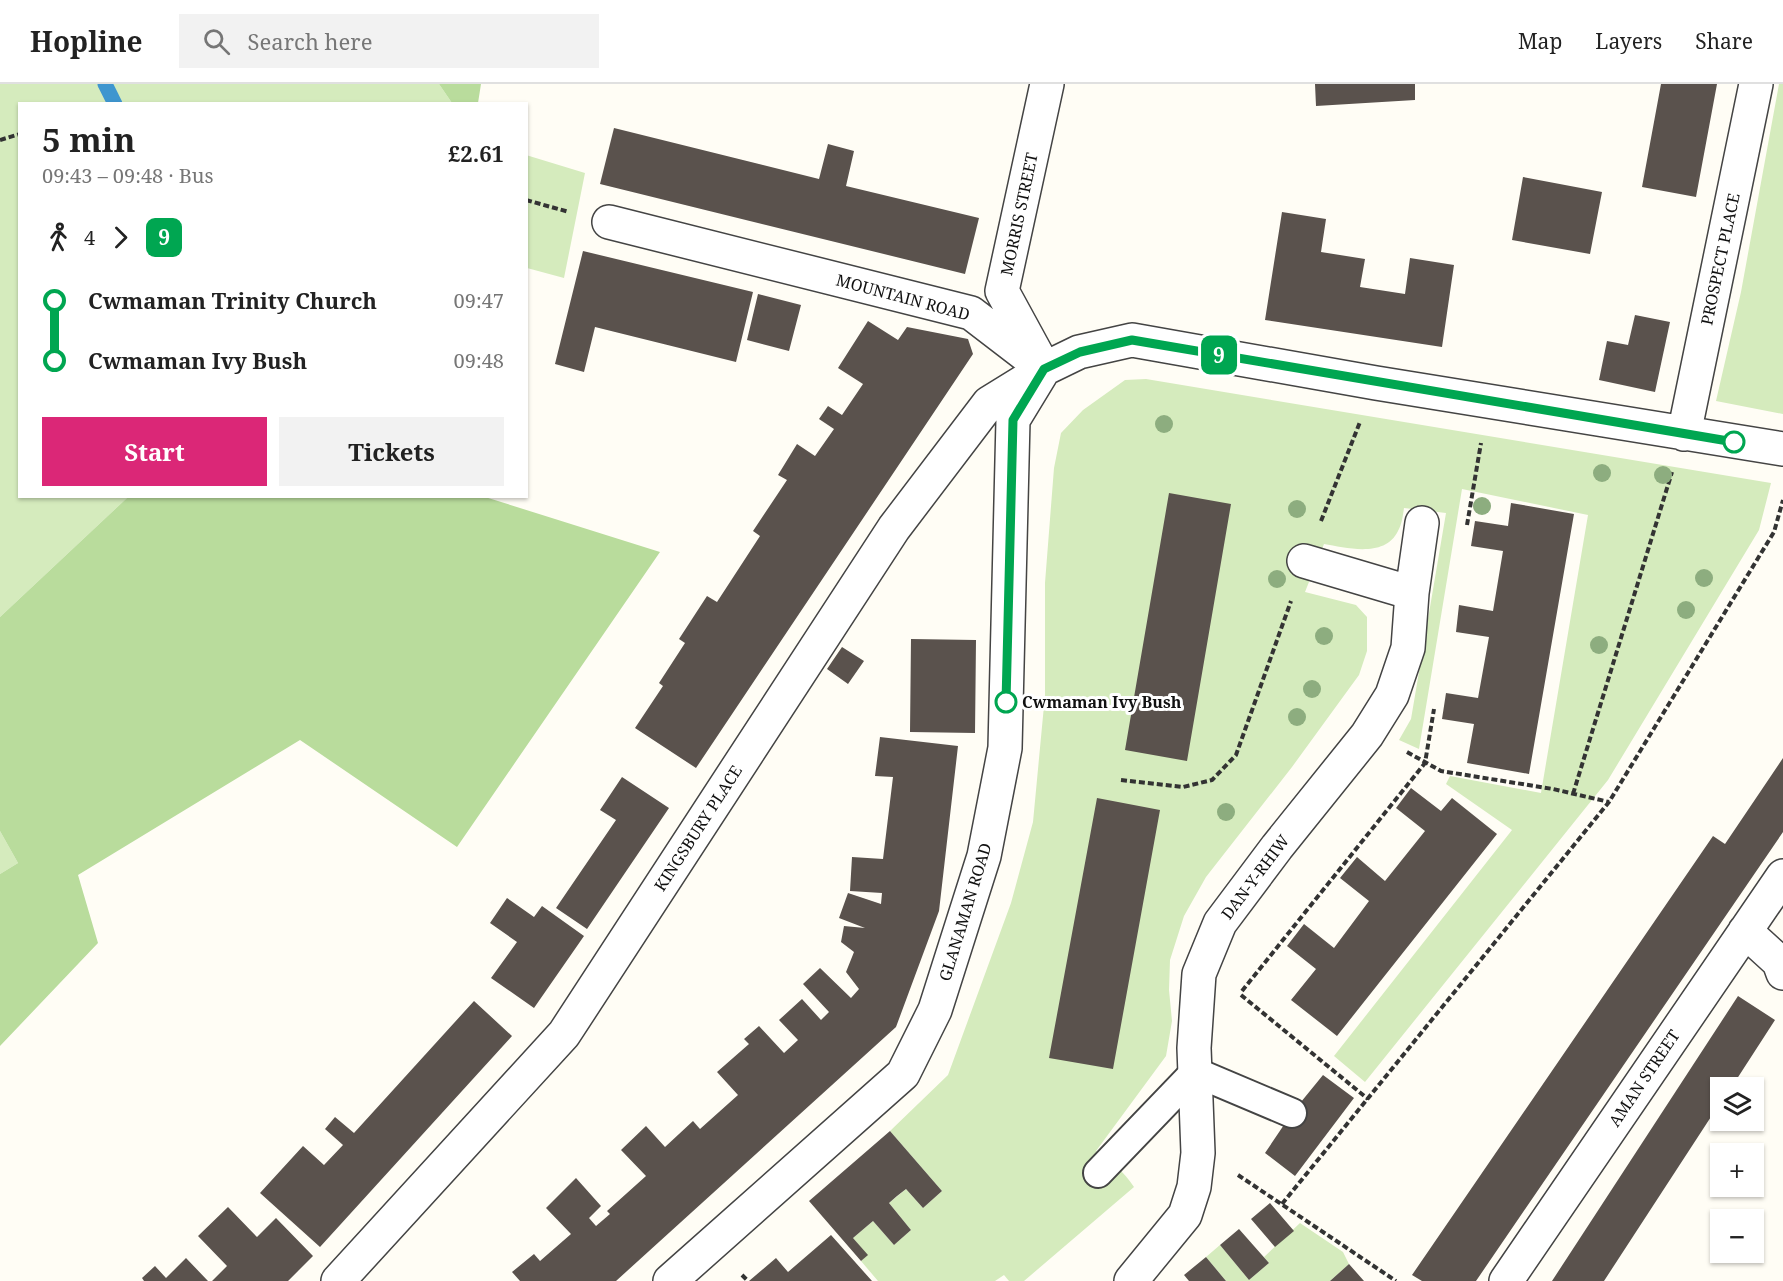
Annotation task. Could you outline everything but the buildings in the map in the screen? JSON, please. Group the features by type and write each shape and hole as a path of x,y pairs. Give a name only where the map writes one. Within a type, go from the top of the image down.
{"street":[{"name":"MORRIS STREET","path":"1044,369 1002,291 1047,84"},
{"name":"PROSPECT PLACE","path":"1684,434 1756,84"},
{"name":"MOUNTAIN ROAD","path":"609,222 971,313 1044,369"},
{"path":"1044,369 1080,352 1132,340 1376,383 1783,449"},
{"name":"KINGSBURY PLACE","path":"338,1281 564,1034 894,528 989,403 1044,369"},
{"name":"GLANAMAN ROAD","path":"670,1281 903,1074 935,1010 984,856 1005,748 1013,420 1044,369"},
{"name":"DAN-Y-RHIW","path":"1131,1281 1185,1215 1194,1187 1198,1148 1194,1048 1199,974 1220,923 1371,729 1392,695 1408,648 1412,593 1422,524"},
{"path":"1304,561 1412,593"},
{"name":"AMAN STREET","path":"1506,1281 1783,876"},
{"path":"1745,931 1779,962 1783,973"}],"lane":[{"path":"1098,1173 1195,1072 1292,1113"}],"path":[{"path":"0,140 18,135"},
{"path":"1121,780 1183,787 1212,780 1236,755 1304,561 1376,383"},
{"path":"1573,794 1684,434"},
{"path":"1282,1204 1609,801 1774,532 1783,500"},
{"path":"1371,729 1419,760 1441,771 1609,801"},
{"path":"1203,964 1368,1099"},
{"path":"1198,1148 1396,1281"}],"green space":[{"path":"0,84 439,84 451,102 18,102 18,498 127,498 0,617"},
{"path":"439,84 481,84 478,102 451,102"},
{"path":"1779,84 1783,84 1783,414 1716,401 1741,292"},
{"path":"528,156 585,173 564,278 528,268"},
{"path":"1146,379 1771,483 1759,530 1608,780 1365,1082 1334,1056 1512,830 1446,784 1450,776 1541,793 1588,515 1462,489 1419,749 1399,740 1411,719 1446,513 1404,508 1398,531 1384,545 1375,548 1354,549 1324,544 1305,592 1356,605 1367,617 1367,651 1359,675 1292,767 1206,877 1184,916 1170,960 1169,990 1172,1021 1166,1056 1096,1151 1117,1167 1134,1187 1024,1281 1009,1281 1004,1275 995,1281 878,1281 861,1261 867,1255 853,1238 873,1221 894,1245 911,1230 889,1203 906,1189 923,1208 942,1191 890,1131 948,1075 1011,903 1033,822 1045,695 1045,583 1054,468 1061,433 1083,410 1125,380"},
{"path":"127,498 488,498 660,552 457,847 300,740 78,875 98,943 0,1046 0,874 18,863 0,831 0,617"},
{"path":"0,831 18,863 0,874"},
{"path":"1300,1223 1343,1252 1349,1264 1330,1281 1226,1281 1206,1257 1220,1245 1249,1280 1269,1263 1264,1257"}],"waterway":[{"path":"105,84 114,102"}],"bus line":[{"name":"9","path":"1006,702 1013,420 1044,369 1080,352 1132,340 1734,442"}],"place":[{"name":"Cwmaman Ivy Bush","path":"1006,702"}]}
